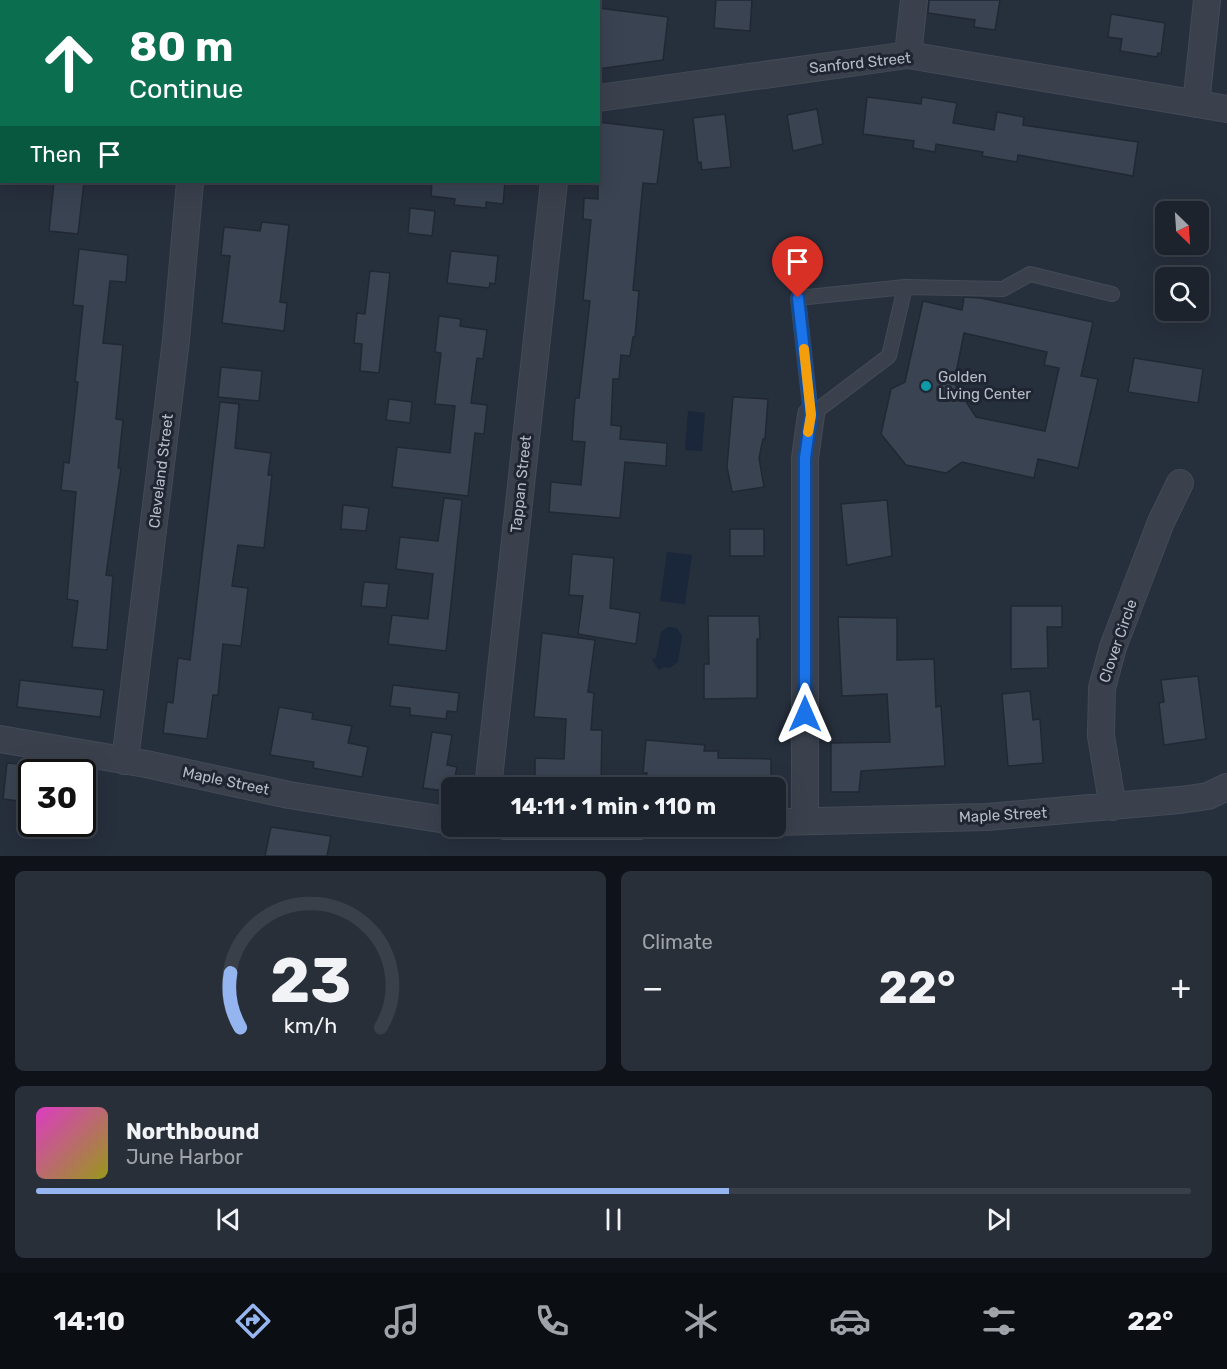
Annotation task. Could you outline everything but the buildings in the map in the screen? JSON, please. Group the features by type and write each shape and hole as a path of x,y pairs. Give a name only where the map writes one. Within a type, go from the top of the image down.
{"street":[{"path":"908,55 914,0"},
{"path":"1196,104 1207,0"},
{"name":"Sanford Street","path":"600,98 908,55 1227,110"},
{"name":"Cleveland Street","path":"125,760 176,340 190,183"},
{"name":"Tappan Street","path":"489,777 554,183"},
{"path":"805,822 805,458 811,415"},
{"name":"Clover Circle","path":"1113,807 1101,736 1102,688 1113,647 1161,522 1180,483"},
{"name":"Maple Street","path":"0,739 125,760 289,795 441,819"},
{"name":"Maple Street","path":"786,822 987,817 1202,797 1227,787"}],"lane":[{"path":"811,415 798,298 905,287 1003,289 1030,274 1112,294"},
{"path":"811,415 889,356 905,287"}],"water":[{"path":"688,411 705,413 702,451 685,450"},
{"path":"667,552 692,555 685,604 660,601"},
{"path":"668,627 677,628 682,636 678,662 670,668 664,667 659,670 652,660 656,657 661,632"}],"slow traffic":[{"path":"804,349 811,415 808,432"}],"place":[{"name":"Golden Living Center","path":"926,386"}],"route":[{"path":"798,298 811,415 805,458 805,714"}]}
